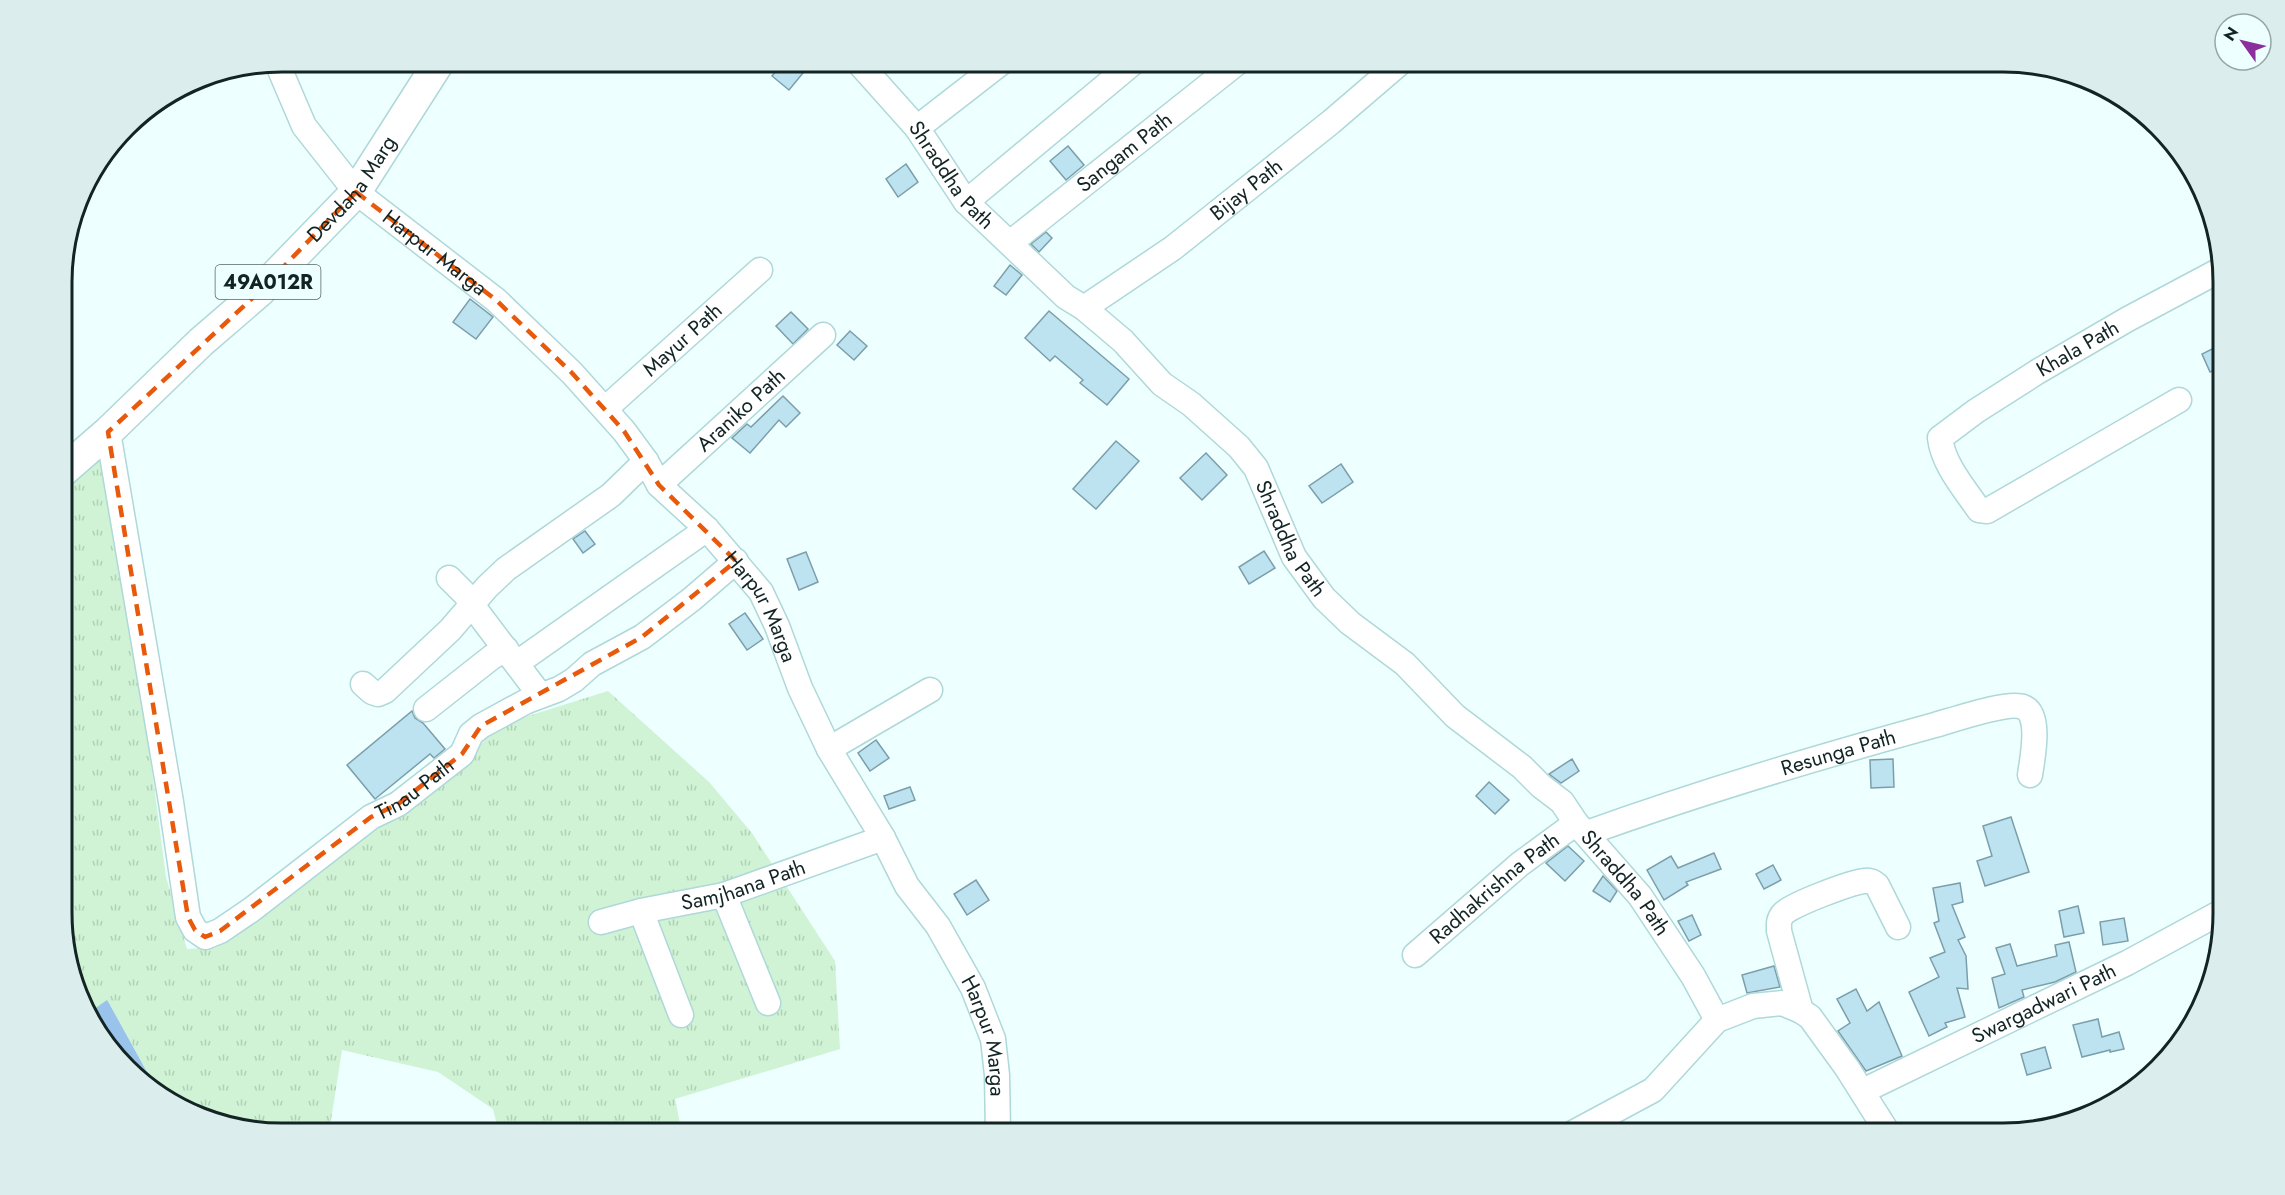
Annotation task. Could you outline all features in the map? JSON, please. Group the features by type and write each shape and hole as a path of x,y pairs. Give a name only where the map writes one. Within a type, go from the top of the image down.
{"main road":[{"name":"Devdaha Marg","path":"72,463 108,432 201,342 259,292 356,192 433,72"}],"street":[{"name":"Harpur Marga","path":"281,72 304,126 356,192 496,300 572,373 624,431 646,461 659,485 706,529 736,561 760,592 829,749 883,838 908,886 938,926 972,988 993,1039 997,1076 998,1123"},
{"name":"Shraddha Path","path":"867,72 917,128 966,202 1066,297 1084,308 1123,341 1162,384 1191,404 1239,447 1256,468 1294,557 1324,598 1350,623 1405,664 1455,716 1522,767 1562,802 1581,828 1640,896 1693,976 1717,1020"},
{"path":"917,128 989,72"},
{"path":"966,202 1122,72"},
{"name":"Sangam Path","path":"1010,243 1225,72"},
{"name":"Bijay Path","path":"1084,308 1173,248 1331,122 1389,72"},
{"name":"Mayur Path","path":"605,410 760,270"},
{"name":"Khala Path","path":"2179,400 1988,511 1979,510 1941,451 1940,438 1976,411 2128,319 2213,275"},
{"name":"Araniko Path","path":"659,485 823,335"},
{"name":"Tinau Path","path":"108,432 171,802 188,917 195,930 205,937 220,931 251,910 371,817 399,804 462,754 471,734 481,726 540,695 559,689 574,680 592,664 642,637 700,593 736,561"},
{"path":"363,684 378,694 385,691 450,630 506,569 611,495 646,461"},
{"path":"426,709 492,657 512,656 706,529"},
{"path":"449,578 473,603 478,613 540,695"},
{"path":"829,749 930,690"},
{"name":"Resunga Path","path":"1581,828 1826,755 1985,711 2013,706 2023,706 2032,716 2035,725 2031,775"},
{"name":"Radhakrishna Path","path":"1415,955 1520,864 1581,828"},
{"name":"Samjhana Path","path":"601,922 641,911 724,894 883,838"},
{"path":"1801,1011 1778,922 1783,913 1838,889 1863,881 1871,881 1877,885 1898,927"},
{"path":"724,894 768,1003"},
{"path":"641,911 681,1015"},
{"name":"Swargadwari Path","path":"1863,1091 2127,963 2213,916"},
{"path":"1592,1123 1653,1090 1717,1020 1753,1006 1782,1003 1810,1017 1863,1091 1882,1123"}],"highlighted area":[{"path":"356,192 496,300 572,373 624,431 659,485 736,561 642,637 481,726 462,754 430,780 398,804 371,817 220,931 205,937 195,930 188,917 108,432 259,292"}],"green space":[{"path":"100,456 144,709 166,877 187,949 217,947 244,923 326,862 420,802 502,724 608,691 709,782 752,833 835,961 840,1049 675,1099 680,1123 496,1123 493,1109 438,1072 342,1050 331,1123 268,1123 228,1116 189,1101 154,1080 149,1075 110,1005 98,1013 79,967 72,927 72,481"}],"water":[{"path":"107,1000 149,1075 115,1041 95,1008"}],"building":[{"path":"775,72 804,72 789,90 772,76"},
{"path":"1068,146 1084,165 1066,180 1050,161"},
{"path":"906,164 918,182 898,197 886,179"},
{"path":"1046,232 1052,238 1039,252 1031,244"},
{"path":"1010,265 1022,275 1006,295 994,286"},
{"path":"470,299 493,317 476,339 453,322"},
{"path":"1049,311 1129,379 1107,405 1080,383 1083,380 1055,356 1050,361 1025,338"},
{"path":"791,312 808,329 793,344 776,326"},
{"path":"850,331 867,346 854,360 837,345"},
{"path":"2213,348 2213,371 2210,372 2202,354"},
{"path":"783,396 800,413 786,427 779,420 750,453 732,438 747,424 751,427"},
{"path":"1116,441 1139,461 1096,509 1073,489"},
{"path":"1206,453 1227,475 1202,500 1180,478"},
{"path":"1341,464 1353,482 1322,503 1309,486"},
{"path":"585,531 595,544 583,553 573,539"},
{"path":"1264,551 1275,568 1249,584 1239,567"},
{"path":"806,552 818,582 799,590 787,559"},
{"path":"745,613 763,639 747,650 729,624"},
{"path":"412,711 415,718 423,723 445,749 434,758 430,754 375,799 347,765"},
{"path":"876,740 889,758 870,771 858,753"},
{"path":"1572,759 1579,771 1561,783 1549,774"},
{"path":"1893,759 1894,787 1871,788 1870,760"},
{"path":"1489,782 1509,800 1495,814 1476,796"},
{"path":"910,787 915,800 889,809 884,796"},
{"path":"2011,817 2029,872 1985,886 1977,861 1992,856 1983,826"},
{"path":"1568,846 1584,861 1565,881 1546,863"},
{"path":"1714,853 1721,869 1686,882 1688,885 1664,900 1647,870 1671,856 1678,868"},
{"path":"1773,865 1781,880 1764,889 1756,874"},
{"path":"1603,876 1617,891 1610,902 1593,891"},
{"path":"976,880 989,900 967,915 954,894"},
{"path":"1960,883 1963,902 1952,905 1965,937 1958,940 1966,956 1968,989 1957,988 1965,1017 1945,1023 1947,1027 1929,1036 1909,992 1939,977 1930,958 1945,952 1934,923 1939,921 1933,888"},
{"path":"2078,906 2084,933 2064,937 2059,911"},
{"path":"1692,915 1701,935 1689,941 1678,921"},
{"path":"2124,918 2128,941 2103,945 2100,922"},
{"path":"2069,942 2076,972 2055,982 2022,990 2024,997 1999,1008 1992,978 2005,974 1996,948 2010,944 2017,966 2057,956 2055,945"},
{"path":"1774,966 1780,987 1747,993 1742,975"},
{"path":"1856,989 1867,1011 1879,1002 1902,1056 1866,1071 1838,1031 1850,1023 1837,999"},
{"path":"2098,1019 2102,1037 2119,1032 2124,1049 2082,1057 2073,1025"},
{"path":"2045,1047 2051,1068 2027,1075 2021,1054"}]}
